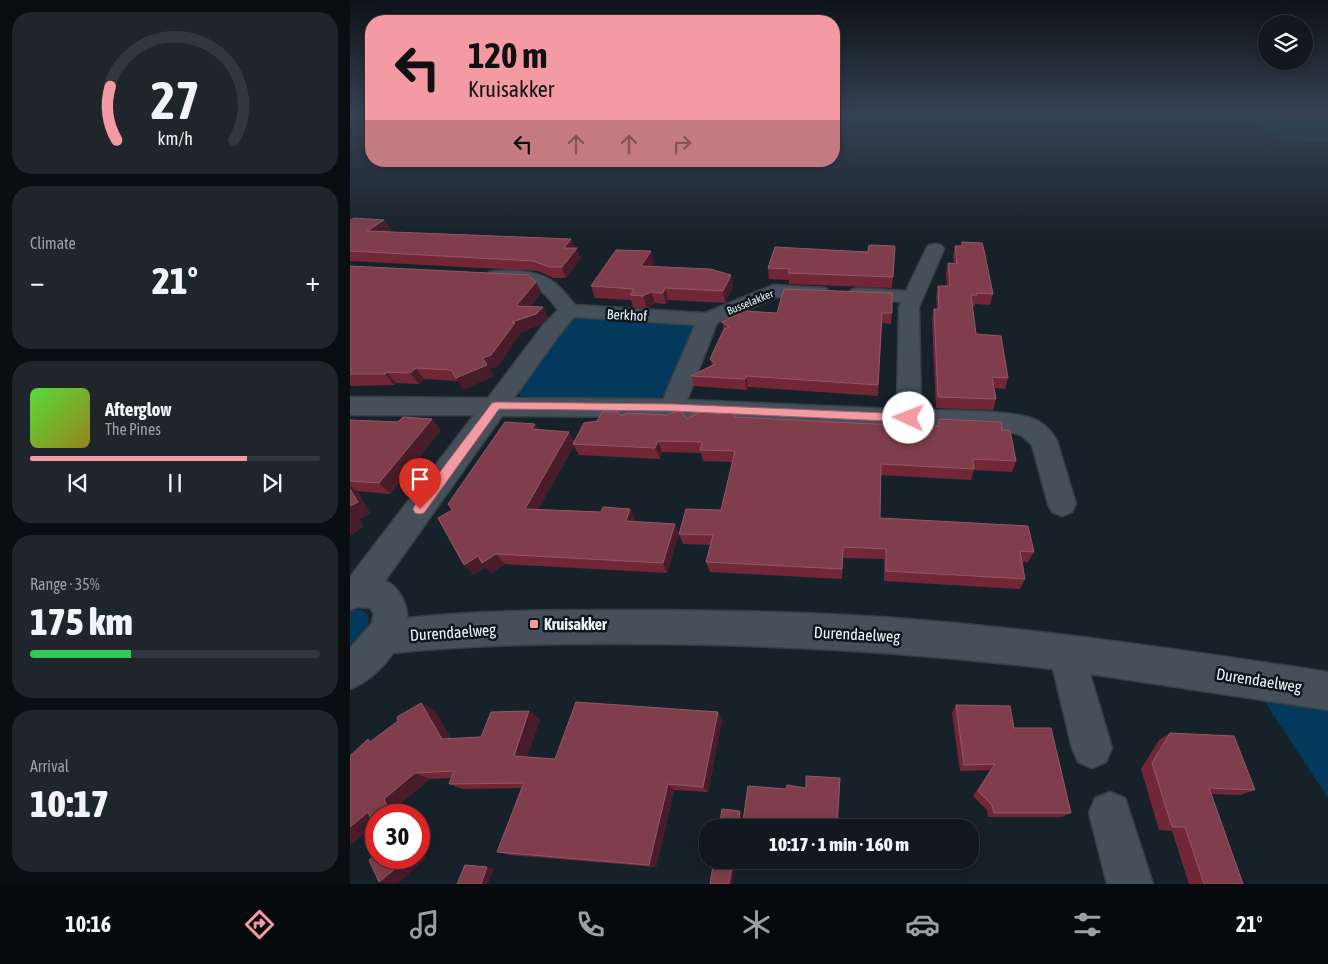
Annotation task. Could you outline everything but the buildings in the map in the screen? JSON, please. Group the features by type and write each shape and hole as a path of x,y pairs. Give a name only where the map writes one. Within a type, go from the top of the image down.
{"street":[{"path":"909,418 909,307 935,249"},
{"path":"354,594 552,329 568,311 547,284 538,279 479,275"},
{"name":"Busselakker","path":"708,319 773,291 912,297"},
{"name":"Berkhof","path":"568,311 708,319"},
{"path":"672,408 708,319"},
{"path":"350,406 496,405 672,408 1010,423 1030,428 1044,442 1062,504"},
{"path":"350,670 365,659 383,638 391,617 390,607 379,594 354,594"},
{"name":"Durendaelweg","path":"383,638 438,631 561,626 754,628 925,638 1204,671 1328,690"},
{"path":"1068,654 1073,682 1092,748"},
{"path":"1110,814 1130,884"}],"shaded area":[{"path":"579,317 689,322 695,329 666,394 655,399 522,399 517,390 571,319"},
{"path":"350,610 362,610 368,616 369,622 367,632 362,641 350,653"},
{"path":"1263,699 1328,709 1328,798"}],"place":[{"name":"Kruisakker","path":"534,624"}],"route":[{"path":"420,509 496,405 672,408 909,418"}]}
